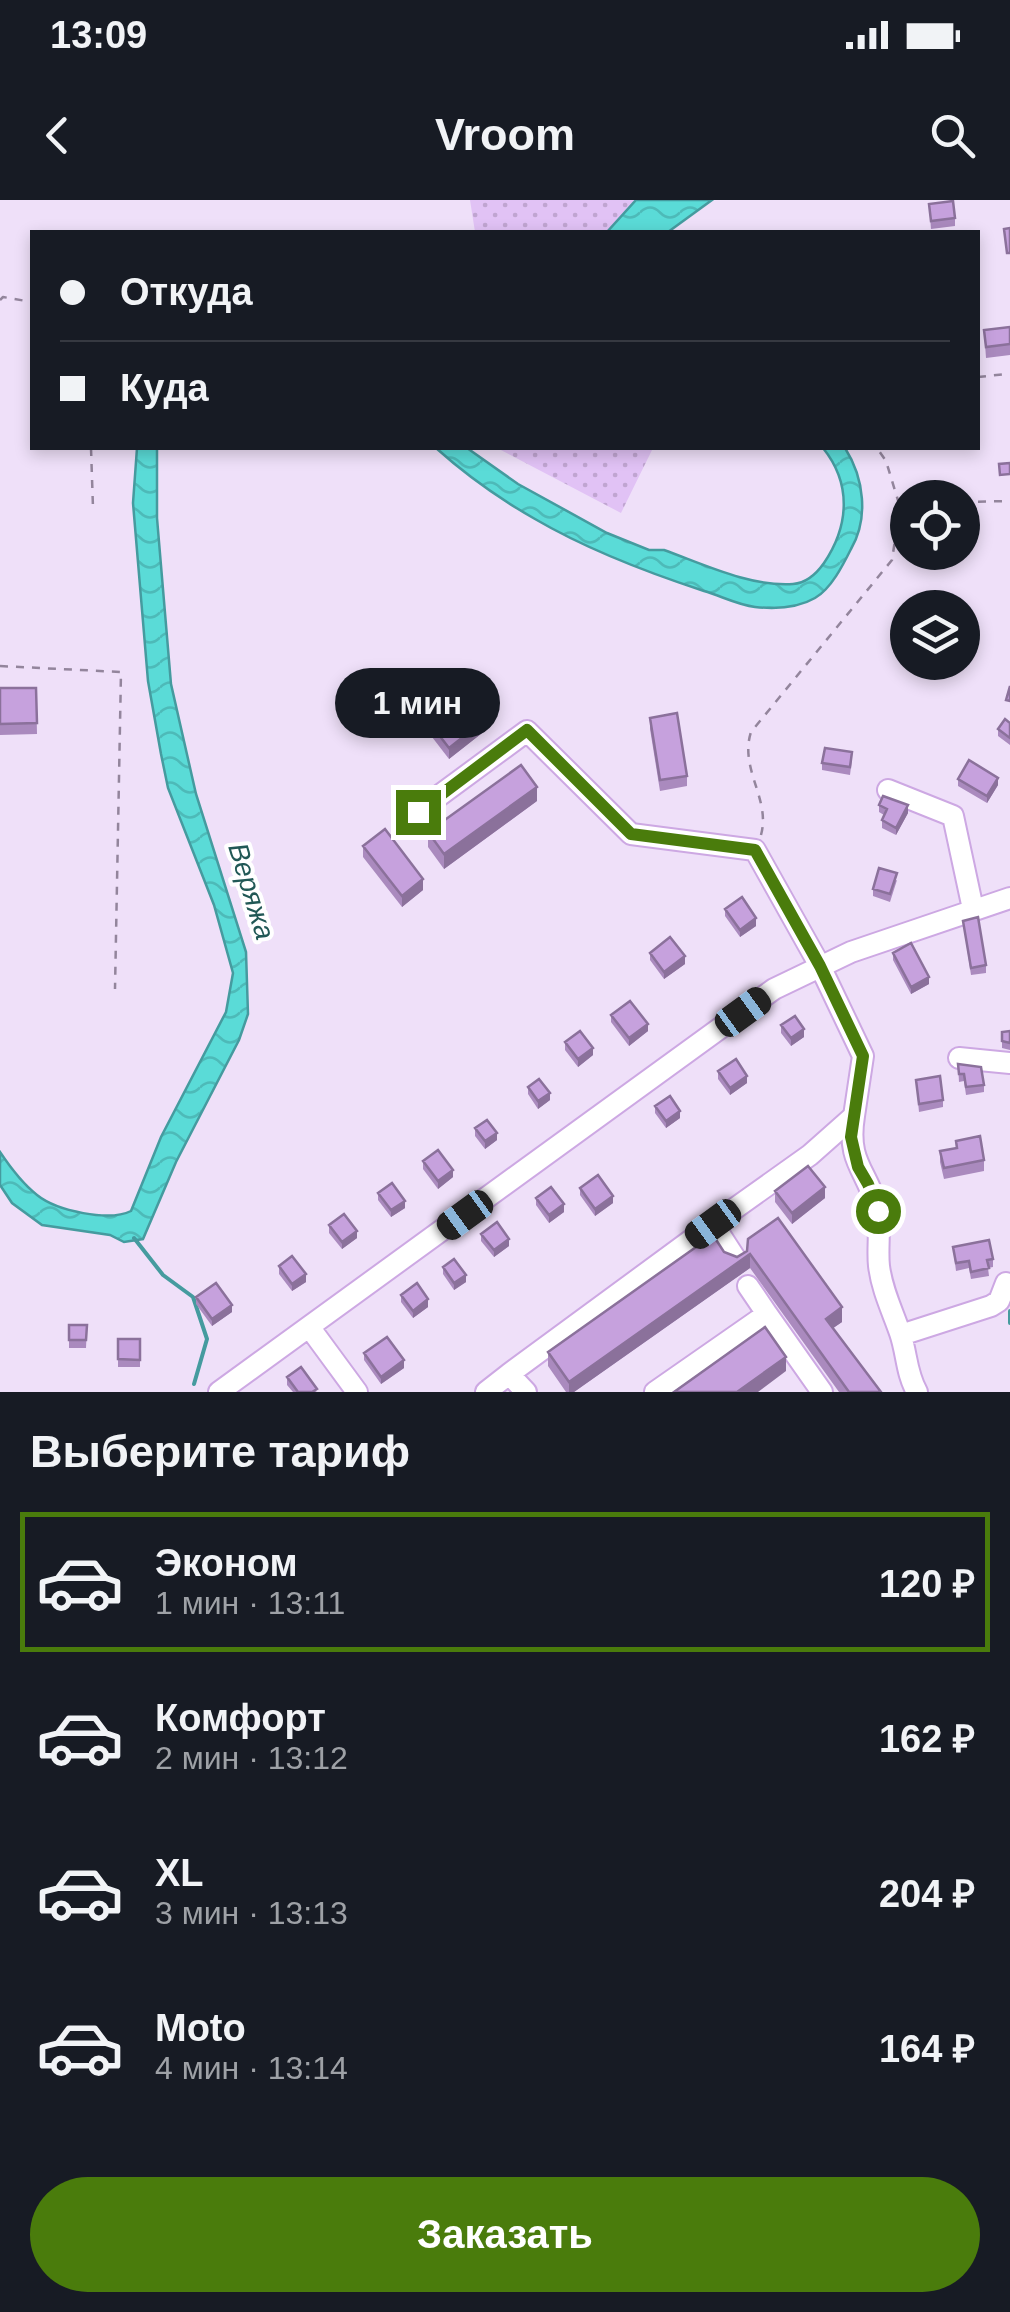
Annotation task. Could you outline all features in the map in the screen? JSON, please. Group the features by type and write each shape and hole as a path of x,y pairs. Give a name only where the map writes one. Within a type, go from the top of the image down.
{"street":[{"path":"418,812 527,730 631,834 755,850 820,966 863,1056 851,1137 854,1154 878,1211 879,1265 901,1335 907,1373 917,1392"},
{"path":"888,790 953,816 972,909"},
{"path":"218,1392 774,989 820,966 1010,898"},
{"path":"959,1058 1010,1063"},
{"path":"486,1392 810,1155 854,1116"},
{"path":"713,1224 735,1258"},
{"path":"901,1335 990,1306 999,1301 1006,1283"},
{"path":"748,1286 822,1392"},
{"path":"655,1392 767,1314"},
{"path":"310,1328 358,1392"},
{"path":"509,1374 526,1392"}],"path":[{"path":"0,300 3,297 30,302"},
{"path":"980,377 1008,374"},
{"path":"91,450 93,508"},
{"path":"878,450 892,480"},
{"path":"980,502 1010,502"},
{"path":"755,850 764,829 758,790 745,749 750,732 890,562"},
{"path":"0,666 122,672 115,988"}],"shaded area":[{"path":"470,200 641,200 612,230 475,230"},
{"path":"501,450 652,450 621,513"}],"water":[{"path":"636,200 712,200 671,230 609,230"},
{"path":"137,450 157,450 157,518 171,684 196,794 246,952 248,1014 143,1239 124,1242 110,1235 42,1225 12,1203 0,1185 0,1152 32,1191 57,1206 97,1215 131,1211 161,1137 226,1012 233,973 214,905 168,788 148,681 133,503"},
{"path":"438,450 470,450 518,484 607,533 649,550 664,550 727,573 777,584 793,584 811,577 824,563 838,534 843,490 824,450 846,450 860,485 862,511 857,537 821,594 794,606 749,606 639,568 576,541 496,495"}],"building":[{"path":"953,201 955,218 931,221 929,204"},
{"path":"1010,228 1010,253 1007,253 1004,229"},
{"path":"1010,327 1010,344 986,347 984,330"},
{"path":"1010,463 1010,474 1000,475 999,464"},
{"path":"0,688 36,688 37,723 0,724"},
{"path":"474,694 491,715 449,748 432,726"},
{"path":"677,713 687,776 660,780 650,718"},
{"path":"1005,719 1010,723 1010,738 998,729"},
{"path":"825,748 852,752 850,767 822,763"},
{"path":"969,760 998,778 987,796 958,779"},
{"path":"521,765 537,787 444,854 428,832"},
{"path":"883,796 908,805 896,828 882,820 887,809 879,805"},
{"path":"385,829 423,879 402,896 363,846"},
{"path":"879,868 897,873 890,894 873,889"},
{"path":"742,897 756,918 740,930 725,909"},
{"path":"978,917 986,965 971,968 963,921"},
{"path":"670,937 685,956 664,972 650,953"},
{"path":"911,943 929,977 911,987 893,953"},
{"path":"630,1001 648,1024 629,1038 611,1015"},
{"path":"795,1016 804,1029 791,1038 781,1025"},
{"path":"580,1031 593,1048 578,1059 565,1042"},
{"path":"1010,1031 1010,1043 1002,1041 1002,1032"},
{"path":"736,1059 747,1076 730,1088 718,1071"},
{"path":"958,1064 981,1067 984,1085 966,1087"},
{"path":"940,1076 943,1100 919,1104 916,1080"},
{"path":"539,1079 550,1093 538,1101 528,1087"},
{"path":"670,1096 680,1111 666,1121 655,1106"},
{"path":"487,1120 497,1133 485,1141 475,1128"},
{"path":"980,1136 984,1160 944,1168 940,1151 957,1148 956,1141"},
{"path":"438,1150 453,1170 438,1181 423,1161"},
{"path":"808,1166 825,1187 792,1213 775,1191"},
{"path":"598,1175 613,1196 595,1209 580,1188"},
{"path":"392,1183 405,1201 391,1210 378,1193"},
{"path":"551,1187 564,1204 549,1215 536,1198"},
{"path":"344,1214 357,1231 342,1242 329,1225"},
{"path":"778,1218 842,1307 826,1319 881,1392 849,1392 750,1254 569,1382 548,1352 713,1235 724,1252 737,1257 747,1251 748,1239"},
{"path":"497,1222 509,1239 494,1250 481,1234"},
{"path":"989,1240 993,1259 987,1260 989,1268 971,1272 969,1261 956,1263 953,1247"},
{"path":"292,1256 306,1274 292,1284 279,1266"},
{"path":"454,1259 466,1275 454,1283 443,1267"},
{"path":"216,1283 232,1305 212,1319 196,1297"},
{"path":"417,1283 428,1299 413,1311 401,1295"},
{"path":"69,1325 87,1325 86,1340 69,1340"},
{"path":"765,1327 786,1357 737,1392 674,1392"},
{"path":"387,1337 404,1360 381,1377 364,1353"},
{"path":"118,1339 140,1339 140,1360 118,1359"},
{"path":"301,1367 317,1389 312,1392 298,1392 287,1377"}],"waterway":[{"path":"134,1238 163,1275 193,1297 207,1339 194,1384"},
{"path":"1010,1311 1010,1323"}],"route":[{"path":"418,812 527,730 631,834 755,850 820,966 863,1056 851,1137 858,1167 878,1211"}],"water label":[{"name":"Веряжа","path":"252,891"}]}
